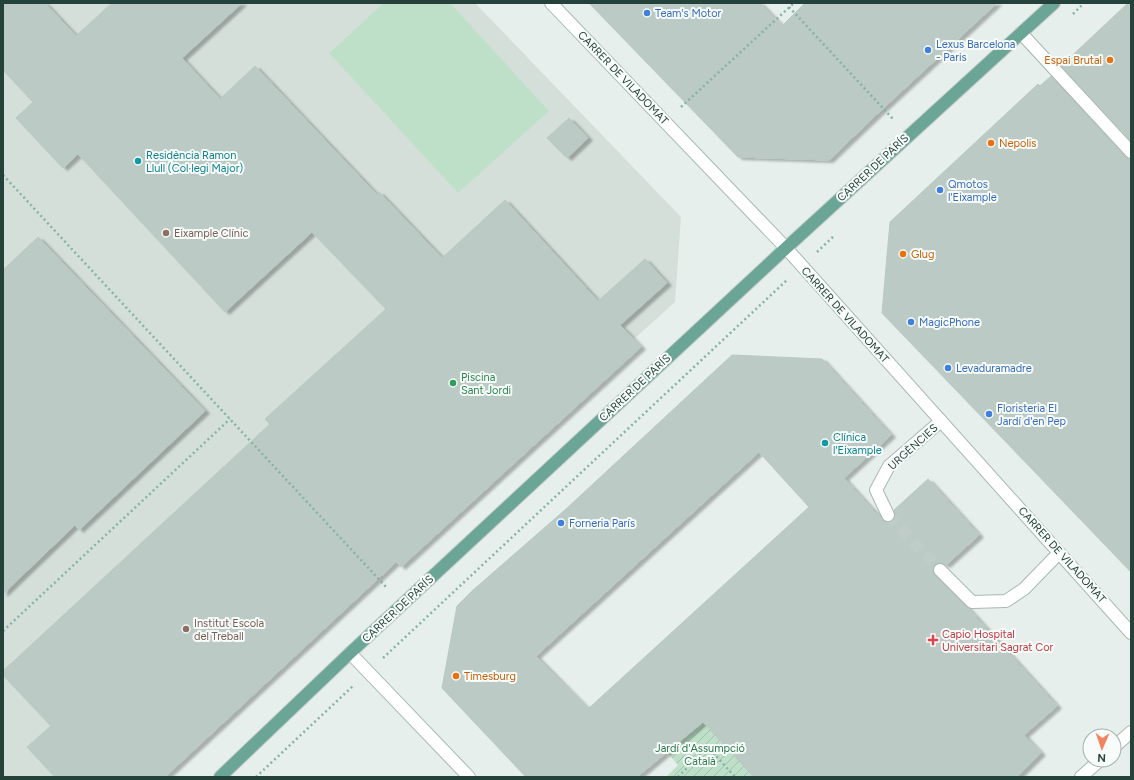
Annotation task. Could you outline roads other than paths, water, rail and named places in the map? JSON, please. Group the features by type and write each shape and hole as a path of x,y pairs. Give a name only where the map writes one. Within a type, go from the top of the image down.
{"main road":[{"name":"CARRER DE PARÍS","path":"220,777 350,653 786,248 1054,3"}],"street":[{"name":"CARRER DE VILADOMAT","path":"551,3 786,248 1131,633"},
{"path":"1021,33 1131,152"},
{"name":"URGÈNCIES","path":"888,515 876,490 889,466 942,421"},
{"path":"940,570 972,602 1006,601 1024,589 1059,553"},
{"path":"350,653 469,777"},
{"path":"1122,740 1131,732"},
{"path":"1082,777 1092,768"}],"tunnel":[{"path":"888,515 940,570"}],"place":[{"name":"Team's Motor","path":"647,13"},
{"name":"Lexus Barcelona - Paris","path":"928,50"},
{"name":"Espai Brutal","path":"1110,60"},
{"name":"Nepolis","path":"991,143"},
{"name":"Residència Ramon Llull (Col·legi Major)","path":"138,161"},
{"name":"Qmotos l'Eixample","path":"940,190"},
{"name":"Eixample Clínic","path":"166,233"},
{"name":"Glug","path":"903,254"},
{"name":"MagicPhone","path":"911,322"},
{"name":"Levaduramadre","path":"948,368"},
{"name":"Piscina Sant Jordi","path":"453,383"},
{"name":"Floristeria El Jardí d'en Pep","path":"989,414"},
{"name":"Clínica l'Eixample","path":"825,443"},
{"name":"Forneria París","path":"561,523"},
{"name":"Institut Escola del Treball","path":"186,629"},
{"name":"Capio Hospital Universitari Sagrat Cor","path":"933,640"},
{"name":"Timesburg","path":"456,676"}],"park label":[{"name":"Jardí d'Assumpció Català","path":"700,754"}]}
